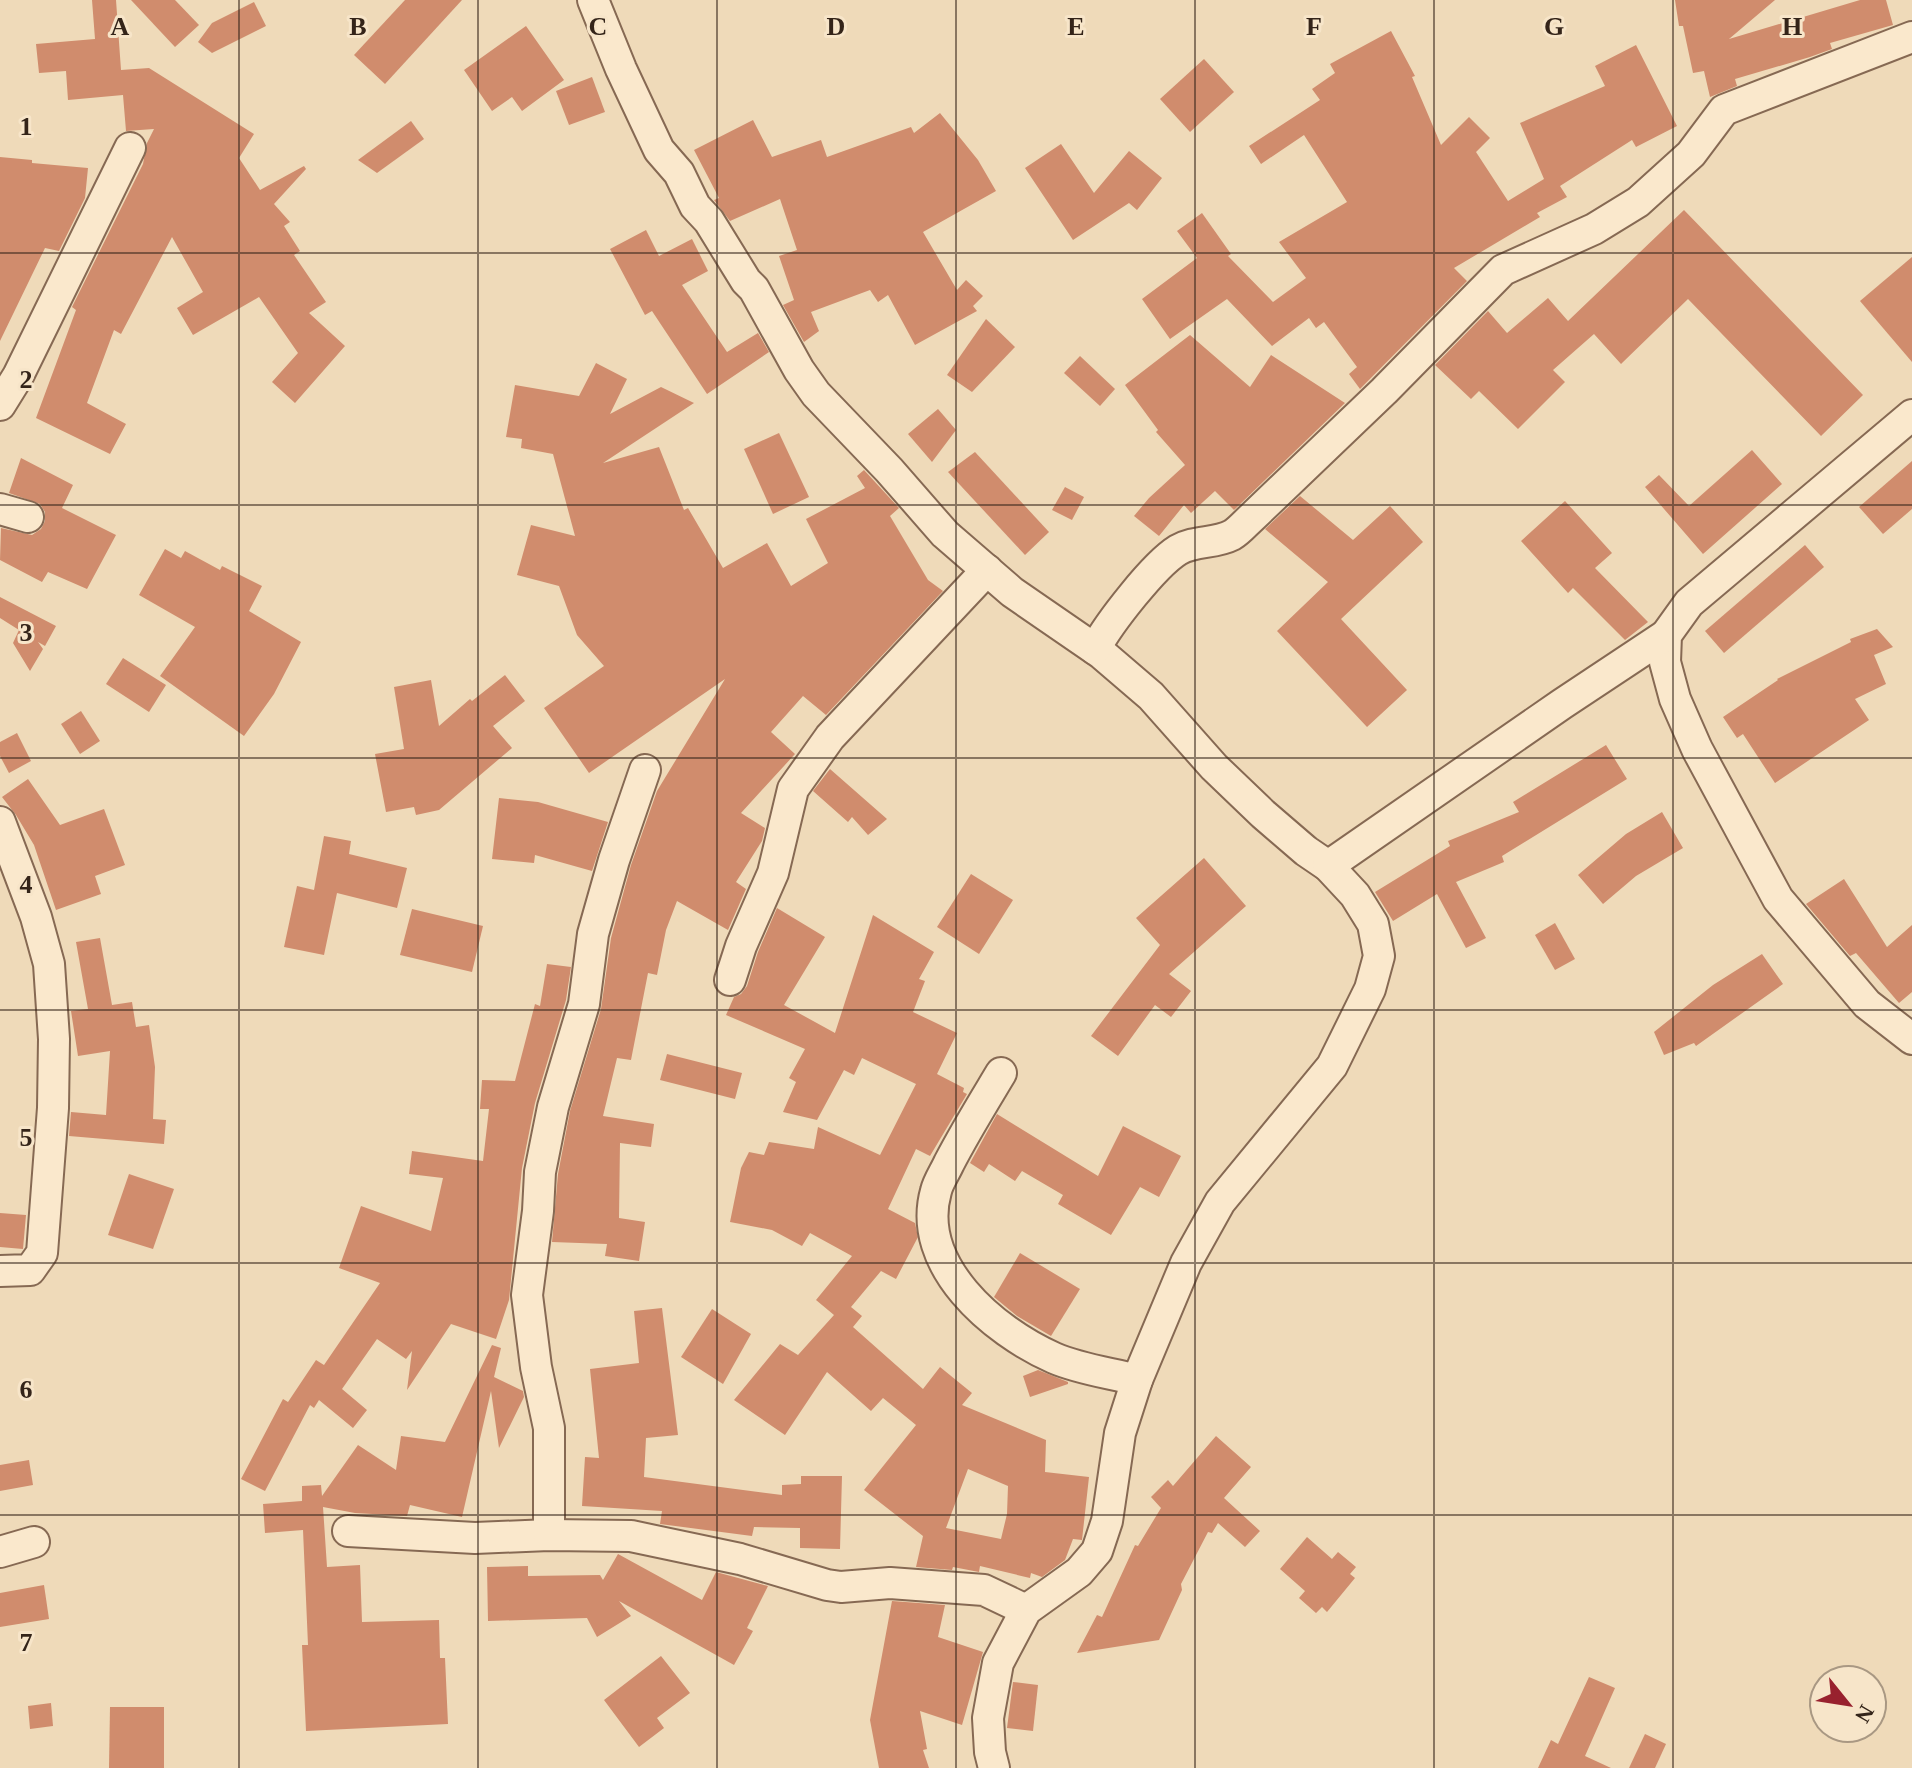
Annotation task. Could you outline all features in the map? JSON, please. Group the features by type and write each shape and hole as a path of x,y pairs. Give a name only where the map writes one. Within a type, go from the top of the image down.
{"street":[{"path":"593,0 659,150 679,173 695,206 709,221 754,289 799,370 816,394 945,534 1012,592 1095,649 1151,696 1214,767 1263,814 1328,866 1355,895 1373,924 1379,956 1370,989 1332,1066 1220,1202 1186,1263 1137,1380 1120,1433 1107,1521 1097,1551 1079,1572 1026,1610 998,1663 988,1718 994,1768"},
{"path":"1095,649 1107,626 1163,562 1179,549 1232,535 1246,523 1395,381 1503,270 1594,229 1638,202 1691,154 1724,110 1912,37"},
{"path":"0,405 18,376 130,148"},
{"path":"1328,866 1666,635 1689,603 1912,415"},
{"path":"730,980 741,946 773,873 793,789 830,737 987,570"},
{"path":"1666,635 1665,662 1675,699 1697,749 1778,899 1867,1004 1912,1039"},
{"path":"549,1535 549,1428 536,1367 527,1295 540,1172 553,1107 584,1004 593,934 645,770"},
{"path":"0,822 36,917 49,964 54,1039 53,1108 42,1253 30,1270 0,1271"},
{"path":"1001,1073 966,1130 936,1190 934,1239 958,1287 997,1323 1054,1358 1137,1380"},
{"path":"348,1531 475,1538 631,1536 726,1556 808,1581 841,1587 890,1583 984,1590 1026,1610"},
{"path":"0,1552 34,1542"}],"building":[{"path":"92,0 116,0 121,70 149,68 254,134 239,158 260,190 304,166 306,169 274,204 290,222 284,226 300,251 294,255 326,302 309,313 345,346 295,403 272,382 298,353 259,297 193,335 177,308 203,292 172,237 121,334 114,330 87,403 126,424 110,454 36,418 76,310 72,307 143,164 147,143 154,129 126,131 123,95 68,100 66,71 39,73 36,44 95,39"},
{"path":"131,0 175,0 199,25 175,47"},
{"path":"405,0 462,0 385,84 354,55"},
{"path":"1675,0 1775,0 1729,39 1860,0 1886,0 1893,25 1830,43 1832,49 1810,57 1735,79 1737,86 1710,97 1704,71 1693,73"},
{"path":"254,2 266,26 212,53 198,42 212,23"},
{"path":"526,26 564,80 522,111 512,97 492,111 464,70"},
{"path":"1391,31 1415,76 1412,77 1441,145 1469,117 1490,138 1476,152 1508,201 1544,179 1520,123 1605,86 1595,66 1636,45 1677,126 1636,147 1632,140 1560,186 1567,197 1537,213 1540,217 1454,268 1467,281 1360,389 1349,374 1357,367 1324,322 1316,328 1309,318 1272,346 1227,299 1170,339 1142,299 1197,258 1177,231 1202,213 1231,254 1228,256 1273,302 1306,278 1279,242 1347,202 1304,135 1261,164 1249,146 1320,100 1312,89 1335,73 1330,64"},
{"path":"1204,59 1234,92 1190,132 1160,99"},
{"path":"592,77 605,112 569,125 556,91"},
{"path":"940,113 978,160 996,191 923,232 957,290 966,280 983,296 973,306 977,311 915,345 888,295 878,302 870,290 811,312 819,331 804,342 783,305 794,300 779,256 797,250 780,199 730,221 714,200 719,198 694,150 753,120 772,157 821,140 827,157 911,127 914,133"},
{"path":"411,121 424,139 377,173 358,160"},
{"path":"1061,144 1094,193 1129,151 1162,178 1137,210 1129,203 1073,240 1025,168"},
{"path":"0,157 88,168 85,198 59,251 45,248 0,341"},
{"path":"1684,210 1863,395 1821,436 1688,299 1621,364 1594,334 1553,370 1565,382 1518,429 1479,391 1471,399 1435,365 1488,311 1507,333 1548,298 1568,321"},
{"path":"646,230 659,256 692,239 708,271 682,285 727,352 758,333 769,352 707,394 652,311 645,315 610,249"},
{"path":"1912,257 1912,362 1860,301"},
{"path":"986,319 1015,347 972,392 947,375"},
{"path":"1190,335 1250,387 1271,355 1345,403 1234,510 1215,491 1191,513 1184,505 1159,536 1134,516 1185,465 1156,432 1158,430 1125,385"},
{"path":"1080,356 1115,389 1100,406 1064,373"},
{"path":"596,363 627,379 610,414 661,387 694,403 603,463 659,447 684,510 688,508 723,568 767,543 791,586 828,563 806,519 865,488 857,476 864,470 899,508 890,516 928,580 943,591 826,715 803,696 771,732 795,754 741,813 765,828 762,841 736,882 746,889 728,930 677,901 666,930 657,975 648,973 631,1060 617,1058 603,1116 654,1124 651,1147 620,1143 619,1218 645,1222 639,1261 605,1256 607,1244 552,1242 558,1174 570,1111 601,1009 611,938 631,865 657,791 725,679 589,773 544,708 604,666 577,635 559,586 517,575 531,525 575,536 553,454 521,448 522,439 506,437 515,385 579,396"},
{"path":"938,409 956,430 932,462 908,434"},
{"path":"779,433 809,497 773,514 744,449"},
{"path":"1752,450 1782,484 1703,554 1645,487 1659,475 1689,506"},
{"path":"975,452 1049,532 1025,555 948,472"},
{"path":"21,458 73,485 62,508 116,535 87,589 48,572 42,582 0,560 1,528 32,535 41,529 45,521 45,512 40,504 9,493"},
{"path":"1912,461 1912,509 1883,534 1859,507"},
{"path":"1065,487 1084,497 1072,520 1052,510"},
{"path":"1300,496 1353,540 1390,506 1423,542 1341,619 1407,690 1367,727 1277,631 1328,582 1265,529"},
{"path":"1565,501 1612,553 1595,568 1648,622 1625,640 1573,588 1568,593 1521,541"},
{"path":"1805,545 1824,567 1724,653 1705,631"},
{"path":"165,549 181,558 185,551 220,570 222,566 262,586 249,611 301,642 274,694 244,736 160,676 195,627 139,595"},
{"path":"0,597 56,626 45,646 38,642 43,649 30,671 13,643 19,630 0,618"},
{"path":"1877,629 1893,647 1874,655 1886,684 1855,699 1869,720 1775,783 1743,734 1737,738 1723,717 1777,679 1851,642 1850,639"},
{"path":"123,658 166,685 149,712 106,684"},
{"path":"505,675 525,701 493,726 512,748 439,810 416,815 414,807 386,812 375,754 404,749 394,687 431,680 439,726 470,699 472,701"},
{"path":"81,711 100,741 80,754 61,724"},
{"path":"17,733 31,761 9,773 0,756 0,742"},
{"path":"1606,745 1627,779 1502,856 1504,862 1456,882 1486,938 1466,948 1437,894 1393,921 1375,892 1450,846 1448,841 1519,812 1513,802"},
{"path":"830,769 887,819 868,835 852,817 848,822 813,791"},
{"path":"28,779 60,825 104,809 125,865 95,876 101,894 56,910 34,845 2,797"},
{"path":"499,798 538,802 608,822 592,871 535,855 534,863 492,859"},
{"path":"1662,812 1683,848 1636,876 1603,904 1578,875 1626,834"},
{"path":"324,836 351,841 349,854 407,868 397,908 337,893 324,955 284,947 297,886 314,890"},
{"path":"1204,858 1246,906 1169,974 1191,991 1171,1017 1155,1005 1118,1056 1091,1036 1160,945 1136,918"},
{"path":"971,874 1013,900 979,954 937,927"},
{"path":"1844,879 1887,947 1912,925 1912,992 1899,1003 1856,953 1850,956 1806,904"},
{"path":"777,908 825,937 784,1005 835,1033 873,915 934,952 919,979 925,981 913,1012 957,1033 937,1074 964,1088 963,1092 967,1094 930,1156 916,1149 888,1209 915,1223 918,1237 896,1279 881,1271 851,1307 862,1316 853,1327 923,1389 940,1367 972,1393 962,1405 1046,1440 1045,1472 1089,1477 1082,1540 1073,1539 1065,1560 1042,1577 1031,1573 1030,1578 980,1566 979,1572 953,1567 952,1570 916,1567 923,1536 864,1490 916,1425 883,1398 871,1411 827,1372 785,1435 734,1400 780,1344 798,1355 834,1315 816,1300 852,1256 810,1233 802,1246 772,1230 730,1222 741,1168 749,1152 764,1155 769,1142 814,1149 818,1127 880,1155 916,1084 862,1058 854,1075 844,1070 817,1120 783,1112 796,1082 789,1078 805,1049 726,1015 734,997 747,986","holes":["968,1469 1008,1486 1007,1514 1001,1539 946,1528"]},
{"path":"412,909 483,926 472,972 400,955"},
{"path":"1555,923 1575,959 1555,970 1535,935"},
{"path":"100,938 112,1005 132,1002 136,1027 149,1025 155,1067 153,1119 166,1120 164,1144 69,1136 71,1112 106,1115 110,1051 78,1056 71,1011 88,1009 76,942"},
{"path":"1762,954 1783,984 1696,1046 1694,1043 1664,1055 1654,1032 1713,985"},
{"path":"547,964 571,967 566,1000 535,1103 522,1168 509,1300 496,1339 451,1324 407,1390 412,1351 406,1359 377,1339 342,1389 367,1410 353,1428 319,1400 314,1408 310,1405 265,1491 241,1479 283,1399 288,1402 316,1360 324,1365 380,1283 339,1268 361,1206 431,1231 443,1178 409,1174 412,1151 483,1161 489,1109 480,1109 482,1080 515,1081 535,1004 540,1006"},
{"path":"667,1054 742,1073 735,1099 660,1080"},
{"path":"997,1114 1098,1176 1123,1126 1181,1156 1159,1197 1140,1187 1111,1235 1058,1204 1063,1195 1022,1171 1015,1181 989,1164 984,1172 970,1163"},
{"path":"129,1174 174,1189 153,1249 108,1235"},
{"path":"0,1213 26,1215 23,1249 0,1247"},
{"path":"1020,1253 1080,1289 1051,1336 1017,1316 994,1297"},
{"path":"662,1308 678,1435 646,1438 644,1477 782,1495 782,1485 801,1484 801,1476 842,1476 840,1549 800,1548 800,1528 754,1527 752,1536 660,1524 662,1511 582,1506 585,1457 599,1458 590,1369 639,1363 634,1311"},
{"path":"712,1309 751,1334 723,1384 681,1357"},
{"path":"492,1345 501,1348 494,1377 523,1391 524,1397 499,1448 491,1391 462,1517 410,1505 407,1516 355,1513 323,1507 327,1567 360,1565 362,1622 439,1620 440,1658 445,1658 448,1724 306,1731 302,1645 308,1645 303,1530 265,1533 263,1504 302,1501 302,1486 321,1485 322,1496 358,1445 396,1470 401,1436 445,1442"},
{"path":"1038,1370 1068,1384 1030,1397 1023,1376"},
{"path":"1216,1436 1251,1467 1224,1498 1260,1531 1245,1547 1218,1523 1212,1533 1208,1532 1181,1584 1182,1590 1159,1640 1077,1653 1097,1615 1102,1617 1135,1545 1138,1546 1161,1508 1151,1497 1168,1480 1173,1486"},
{"path":"29,1460 33,1485 0,1491 0,1465"},
{"path":"1307,1537 1332,1559 1338,1552 1356,1567 1350,1574 1355,1578 1327,1612 1322,1607 1316,1613 1299,1598 1305,1591 1280,1569"},
{"path":"618,1554 702,1600 716,1572 768,1586 747,1628 753,1631 734,1665 619,1601 631,1616 597,1637 587,1618 488,1621 487,1567 528,1566 528,1576 600,1575 603,1580"},
{"path":"44,1585 49,1619 0,1627 0,1593"},
{"path":"892,1601 945,1605 938,1637 983,1652 962,1725 920,1711 927,1749 923,1750 929,1768 879,1768 870,1720"},
{"path":"661,1656 690,1693 657,1718 664,1728 639,1747 604,1700"},
{"path":"1589,1677 1615,1688 1585,1756 1611,1768 1538,1768 1551,1740 1558,1744"},
{"path":"1013,1682 1038,1685 1033,1731 1007,1728"},
{"path":"51,1703 53,1726 30,1729 28,1706"},
{"path":"110,1707 164,1707 164,1768 109,1768"},
{"path":"1645,1734 1666,1744 1655,1768 1629,1768"}]}
